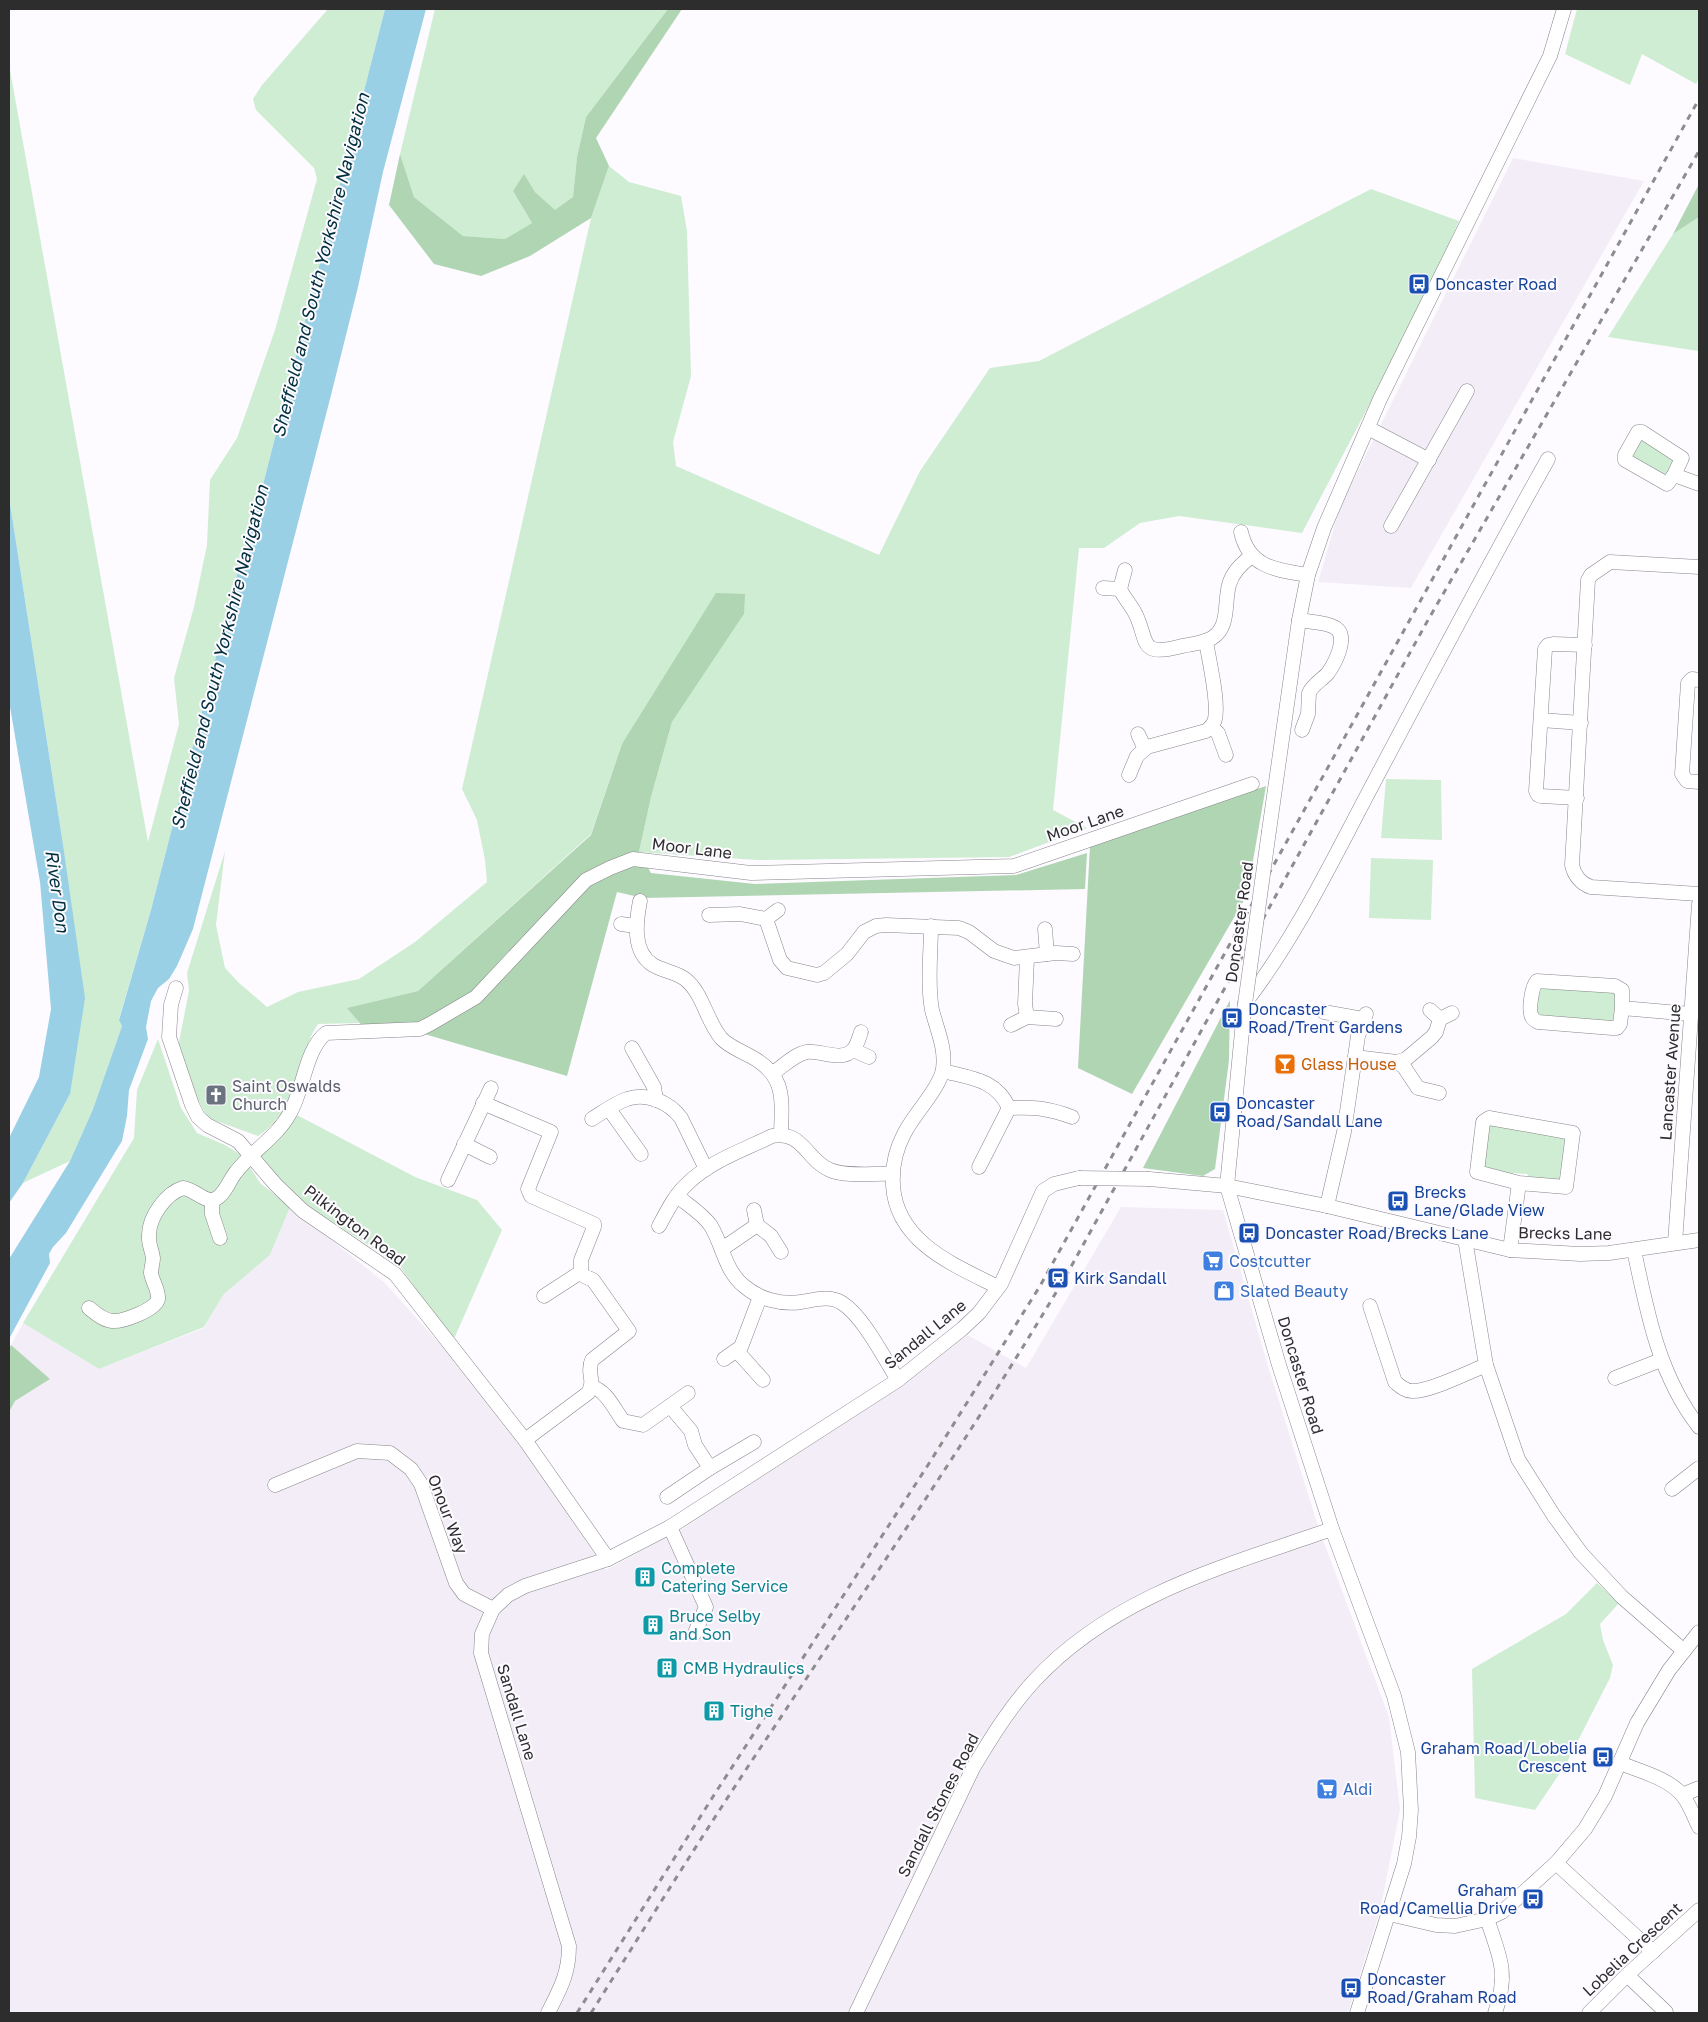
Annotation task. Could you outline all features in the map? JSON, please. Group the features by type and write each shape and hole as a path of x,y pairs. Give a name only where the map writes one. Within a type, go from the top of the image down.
{"street":[{"name":"Doncaster Road","path":"1358,2013 1404,1864 1411,1810 1408,1752 1394,1696 1332,1529 1279,1365 1227,1186 1244,1007 1299,620 1308,575 1324,528 1380,399 1550,56 1564,9"},
{"path":"1391,526 1467,391"},
{"path":"1368,428 1429,460"},
{"path":"1244,1007 1266,977 1315,893 1486,569 1548,459"},
{"path":"1674,475 1699,484"},
{"path":"1241,532 1243,543 1252,556 1262,564 1308,575"},
{"path":"1124,570 1120,589 1136,613 1144,642 1155,650 1164,650 1206,641 1219,632 1224,622 1229,586 1233,576 1239,567 1252,556"},
{"path":"1699,567 1610,562 1604,564 1588,580 1572,865 1573,873 1585,885 1591,887 1699,894"},
{"path":"1103,588 1120,589"},
{"path":"1299,620 1333,626 1340,632 1341,637 1340,647 1331,668 1309,693 1308,714 1302,730"},
{"path":"1129,775 1137,756 1145,749 1206,731 1211,727 1215,719 1216,707 1206,641"},
{"path":"1577,798 1538,795 1536,791 1546,649 1548,645 1553,644 1585,645"},
{"path":"1699,680 1692,679 1688,683 1682,774 1687,781 1699,782"},
{"path":"1541,720 1581,723"},
{"path":"1211,727 1218,733 1226,755"},
{"path":"1138,734 1145,749"},
{"name":"Moor Lane","path":"212,1200 220,1195 236,1172 263,1146 290,1114 315,1044 326,1033 420,1029 430,1024 476,996 586,880 610,868 633,859 751,873 1014,866 1252,784"},
{"path":"640,902 636,926 638,941 647,960 653,965 684,978 694,988 721,1038 754,1058 773,1073 782,1096 781,1134"},
{"name":"Lancaster Avenue","path":"1675,1243 1699,904"},
{"path":"709,914 740,914 766,919 778,910"},
{"path":"766,919 780,960 787,968 817,975 824,973 847,954 864,932 876,926 959,928 969,932 994,951 1014,958 1027,958 1047,954 1074,954"},
{"path":"621,924 636,926"},
{"path":"931,926 930,989 932,1010 942,1043 942,1071 930,1094 904,1134 892,1174 893,1196 899,1214 920,1242 934,1253 998,1287"},
{"path":"1045,929 1047,954"},
{"path":"1027,958 1025,1004 1027,1018"},
{"path":"1537,981 1616,986 1622,990 1622,1008 1620,1024 1617,1028 1538,1022 1532,1017 1531,1012 1532,987 1537,981"},
{"name":"Pilkington Road","path":"176,988 171,1005 169,1037 192,1105 198,1117 207,1125 226,1136 238,1140 276,1184 303,1211 395,1274 525,1440 608,1560"},
{"path":"1622,1008 1691,1014"},
{"path":"1324,1012 1364,1016 1358,1036 1344,1132 1326,1206"},
{"path":"1355,1057 1397,1062 1406,1059 1436,1032 1441,1014"},
{"path":"1011,1026 1027,1018 1056,1019"},
{"path":"853,1050 861,1032"},
{"path":"632,1048 654,1087 656,1100"},
{"path":"773,1073 799,1055 807,1052 839,1055 853,1050 869,1057"},
{"path":"1397,1062 1404,1067 1418,1088 1439,1093"},
{"path":"942,1071 989,1083 1006,1101 1009,1108"},
{"path":"448,1180 491,1088"},
{"path":"592,1119 630,1098 645,1097 668,1105 681,1118 706,1169"},
{"path":"483,1103 551,1132 528,1193 594,1224 581,1260 581,1272 592,1280 629,1331 592,1360 589,1366 592,1387 588,1393 525,1440"},
{"path":"1009,1108 1035,1106 1072,1117"},
{"path":"979,1167 1009,1108"},
{"path":"609,1109 641,1154"},
{"path":"1485,1119 1552,1128 1573,1133 1566,1187 1519,1184 1477,1172 1483,1122 1485,1119"},
{"path":"658,1226 686,1185 706,1169 772,1136 781,1134 792,1137 822,1166 829,1170 838,1173 892,1174"},
{"path":"464,1144 490,1157"},
{"name":"Sandall Lane","path":"548,2013 564,1982 569,1965 569,1946 481,1652 482,1634 493,1609 508,1595 525,1586 608,1560 670,1527 898,1380 979,1313 998,1287 1043,1191 1054,1184 1079,1178 1149,1179 1227,1186"},
{"path":"1510,1250 1519,1184"},
{"name":"Brecks Lane","path":"1227,1186 1326,1206 1510,1250 1580,1254 1634,1250 1699,1240"},
{"path":"88,1308 105,1319 114,1322 154,1306 158,1294 152,1274 152,1254 149,1241 150,1227 168,1196 177,1190 187,1188 212,1200 212,1214 220,1238"},
{"path":"677,1196 704,1218 711,1227 732,1272 743,1286 760,1297 784,1302 828,1298 840,1302 858,1318 898,1380"},
{"path":"754,1210 757,1225 771,1236 781,1252"},
{"path":"722,1249 757,1225"},
{"path":"1465,1239 1486,1365 1518,1459 1554,1516 1581,1553 1622,1598 1684,1651"},
{"path":"1634,1250 1648,1318 1661,1360 1678,1394 1699,1427"},
{"path":"544,1296 581,1272"},
{"path":"724,1359 741,1347 760,1297"},
{"path":"1370,1306 1396,1382 1403,1388 1412,1391 1423,1389 1486,1365"},
{"path":"737,1351 763,1380"},
{"path":"1615,1378 1661,1360"},
{"path":"592,1387 597,1388 605,1396 623,1421 643,1425 688,1393"},
{"path":"670,1406 691,1431 695,1446 710,1468"},
{"path":"667,1497 710,1468 754,1442"},
{"name":"Onour Way","path":"275,1485 358,1451 390,1454 400,1459 411,1469 421,1484 456,1583 464,1594 493,1609"},
{"path":"1672,1489 1699,1468"},
{"path":"670,1527 706,1607 695,1633"},
{"name":"Sandall Stones Road","path":"856,2013 972,1768 990,1738 1034,1681 1064,1653 1096,1628 1133,1605 1182,1582 1332,1529"},
{"path":"1390,1914 1436,1925 1455,1926 1487,1920 1502,1912 1556,1863 1585,1829 1597,1811 1637,1723 1670,1670 1699,1632"},
{"path":"1620,1763 1659,1780 1682,1795 1699,1827"},
{"path":"1682,1795 1699,1788"},
{"path":"1556,1863 1653,1952"},
{"name":"Lobelia Crescent","path":"1589,2013 1627,1975 1699,1910"},
{"path":"1487,1920 1503,1969 1502,1990 1495,2013"},
{"path":"1627,1975 1666,2012"}],"shaded area":[{"path":"1513,158 1644,181 1411,588 1318,582 1340,507"},
{"path":"290,1207 384,1282 447,1352 521,1446 606,1570 682,1529 901,1383 966,1334 1026,1368 1121,1207 1223,1210 1268,1366 1319,1529 1389,1717 1400,1810 1380,1911 1348,2013 9,2013 9,1412 15,1401 50,1379 11,1345 23,1323 99,1369 204,1328 224,1294 270,1255"}],"green space":[{"path":"328,9 385,9 259,500 243,551 151,910 119,1019 122,1026 93,1109 70,1161 23,1183 70,1094 62,838 9,497 9,64 148,842 179,724 174,678 194,607 207,545 210,480 237,438 275,330 317,179 314,168 256,110 253,99 262,85"},
{"path":"435,9 668,9 586,117 577,157 573,197 555,211 535,192 524,175 513,191 532,223 505,239 463,236 414,197 400,154"},
{"path":"668,9 682,9 596,138 609,166 591,218 530,256 481,276 434,264 389,205 400,154 414,197 463,236 505,239 532,223 513,191 524,174 535,192 555,210 573,197 577,157 586,117"},
{"path":"1577,9 1699,9 1699,78 1696,84 1642,54 1630,85 1565,54"},
{"path":"609,166 629,182 681,196 687,231 691,376 673,442 676,466 879,555 920,471 990,368 1039,361 1371,189 1459,221 1422,304 1302,533 1179,516 1140,523 1104,548 1079,548 1053,810 1087,828 1009,857 757,860 639,852 651,797 672,722 744,614 622,744 591,834 418,991 348,1008 359,1023 318,1024 312,1034 286,1104 279,1117 258,1136 208,1118 192,1089 178,1047 189,991 187,973 225,851 216,925 225,968 267,1007 298,992 359,979 415,942 487,882 485,860 477,820 462,789 591,218"},
{"path":"1699,184 1699,217 1673,234"},
{"path":"1699,217 1698,351 1608,337 1673,234"},
{"path":"1639,438 1672,453 1674,463 1668,475 1663,477 1632,462 1630,451"},
{"path":"716,593 745,594 744,614 672,722 651,797 639,852 651,873 755,884 1016,875 1087,853 1085,889 643,898 617,892 567,1076 421,1033 368,1033 347,1008 418,991 591,835 622,744"},
{"path":"1386,779 1441,780 1442,840 1381,838"},
{"path":"1266,786 1247,895 1132,1094 1078,1068 1090,846"},
{"path":"1371,858 1433,860 1431,920 1369,918"},
{"path":"1539,986 1616,992 1616,1018 1608,1024 1536,1016"},
{"path":"1230,1000 1229,1060 1215,1169 1203,1176 1143,1168"},
{"path":"158,1039 181,1108 197,1133 225,1145 243,1156 260,1183 290,1207 270,1255 224,1294 204,1327 99,1369 23,1323 134,1138 137,1090"},
{"path":"295,1114 415,1177 477,1200 502,1230 453,1341 399,1265 308,1206 265,1165 260,1155 282,1136"},
{"path":"1494,1123 1569,1139 1564,1177 1556,1182 1533,1181 1527,1174 1514,1173 1508,1177 1482,1170 1486,1126"},
{"path":"11,1345 50,1379 15,1401 9,1412 9,1349"},
{"path":"1597,1583 1619,1603 1600,1624 1603,1640 1613,1665 1610,1678 1566,1764 1535,1810 1475,1798 1472,1669 1566,1614"}],"water":[{"name":"Sheffield and South Yorkshire Navigation","path":"385,9 426,9 383,172 358,287 330,399 193,929 177,966 169,979 158,988 151,1001 146,1027 148,1039 129,1090 127,1116 122,1141 66,1233 49,1254 50,1263 9,1339 9,1259 70,1161 93,1109 122,1026 119,1020 151,910 243,551 259,500"},
{"name":"River Don","path":"9,497 85,998 70,1094 23,1183 9,1203 9,1138 39,1077 51,1009 40,882 9,701"}],"railway":[{"path":"577,2013 714,1795 928,1465 1040,1286 1699,99"},
{"path":"591,2013 683,1867 961,1444 1067,1274 1428,620 1699,151"}],"place":[{"name":"Doncaster Road","path":"1419,284"},
{"name":"Doncaster Road/Trent Gardens","path":"1232,1018"},
{"name":"Glass House","path":"1285,1064"},
{"name":"Saint Oswalds Church","path":"216,1095"},
{"name":"Doncaster Road/Sandall Lane","path":"1220,1112"},
{"name":"Brecks Lane/Glade View","path":"1398,1201"},
{"name":"Doncaster Road/Brecks Lane","path":"1249,1233"},
{"name":"Costcutter","path":"1213,1261"},
{"name":"Kirk Sandall","path":"1058,1278"},
{"name":"Slated Beauty","path":"1224,1291"},
{"name":"Complete Catering Service","path":"645,1577"},
{"name":"Bruce Selby and Son","path":"653,1625"},
{"name":"CMB Hydraulics","path":"667,1668"},
{"name":"Tighe","path":"714,1711"},
{"name":"Graham Road/Lobelia Crescent","path":"1603,1757"},
{"name":"Aldi","path":"1327,1789"},
{"name":"Graham Road/Camellia Drive","path":"1533,1899"},
{"name":"Doncaster Road/Graham Road","path":"1351,1988"}]}
